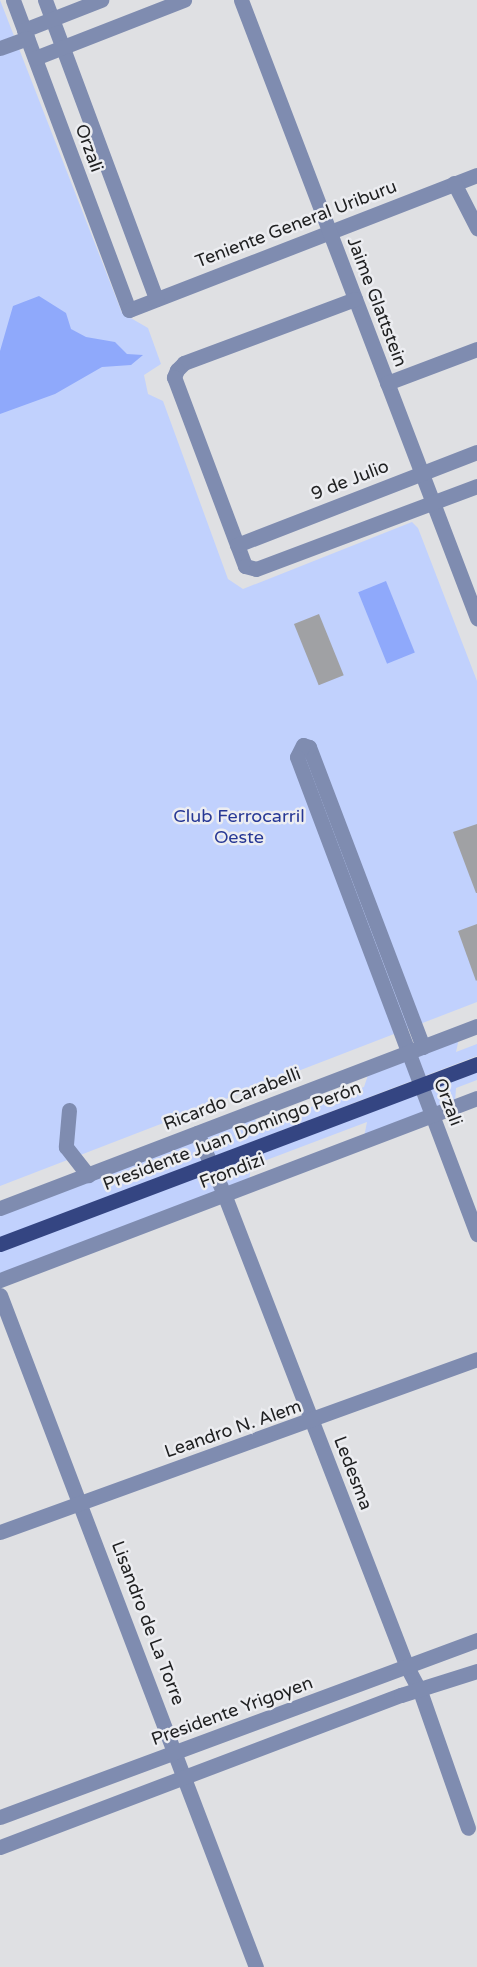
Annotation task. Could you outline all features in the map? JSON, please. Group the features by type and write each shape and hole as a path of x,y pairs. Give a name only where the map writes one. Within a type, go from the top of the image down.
{"main road":[{"name":"Presidente Juan Domingo Perón","path":"0,1244 477,1064"}],"street":[{"name":"Orzali","path":"13,0 129,310"},
{"name":"Orzali","path":"45,0 156,299"},
{"path":"0,48 51,19 100,0"},
{"path":"35,58 184,0"},
{"name":"Jaime Glattstein","path":"241,0 422,474 471,586 477,618"},
{"name":"Teniente General Uriburu","path":"129,310 477,175"},
{"path":"454,183 477,228"},
{"path":"355,299 184,363 174,377 245,566 256,569 477,486"},
{"path":"387,383 477,349"},
{"name":"9 de Julio","path":"237,545 477,452"},
{"name":"Orzali","path":"423,1047 309,747 303,744 297,757 477,1234"},
{"name":"Ricardo Carabelli","path":"0,1208 477,1026"},
{"name":"Frondizi","path":"0,1280 477,1098"},
{"path":"69,1110 66,1147 88,1175"},
{"name":"Ledesma","path":"197,1133 224,1194 407,1667 420,1691 468,1828"},
{"name":"Lisandro de La Torre","path":"0,1295 5,1320 81,1503 256,1967"},
{"name":"Leandro N. Alem","path":"0,1532 312,1422 477,1359"},
{"name":"Presidente Yrigoyen","path":"0,1817 477,1640"},
{"path":"0,1847 477,1671"}],"green space":[{"name":"Club Ferrocarril Oeste","path":"0,0 122,313 148,328 161,364 144,375 148,394 163,401 228,579 243,589 412,522 418,528 477,681 477,1002 0,1186"},
{"path":"459,1038 456,1052 477,1044 477,1056 0,1238 0,1213 257,1115 253,1129 364,1087 369,1072"},
{"path":"477,1070 477,1080 456,1088 455,1103 364,1137 367,1122 251,1166 249,1181 0,1276 0,1251"}],"water":[{"path":"39,296 66,313 71,329 86,337 115,342 127,354 143,355 131,365 102,367 55,394 0,414 0,351 13,306"},
{"path":"386,581 415,652 387,664 358,592"}],"building":[{"path":"319,614 344,675 319,685 294,624"},
{"path":"477,824 477,893 476,893 453,832"},
{"path":"477,924 477,980 476,981 458,931"}]}
